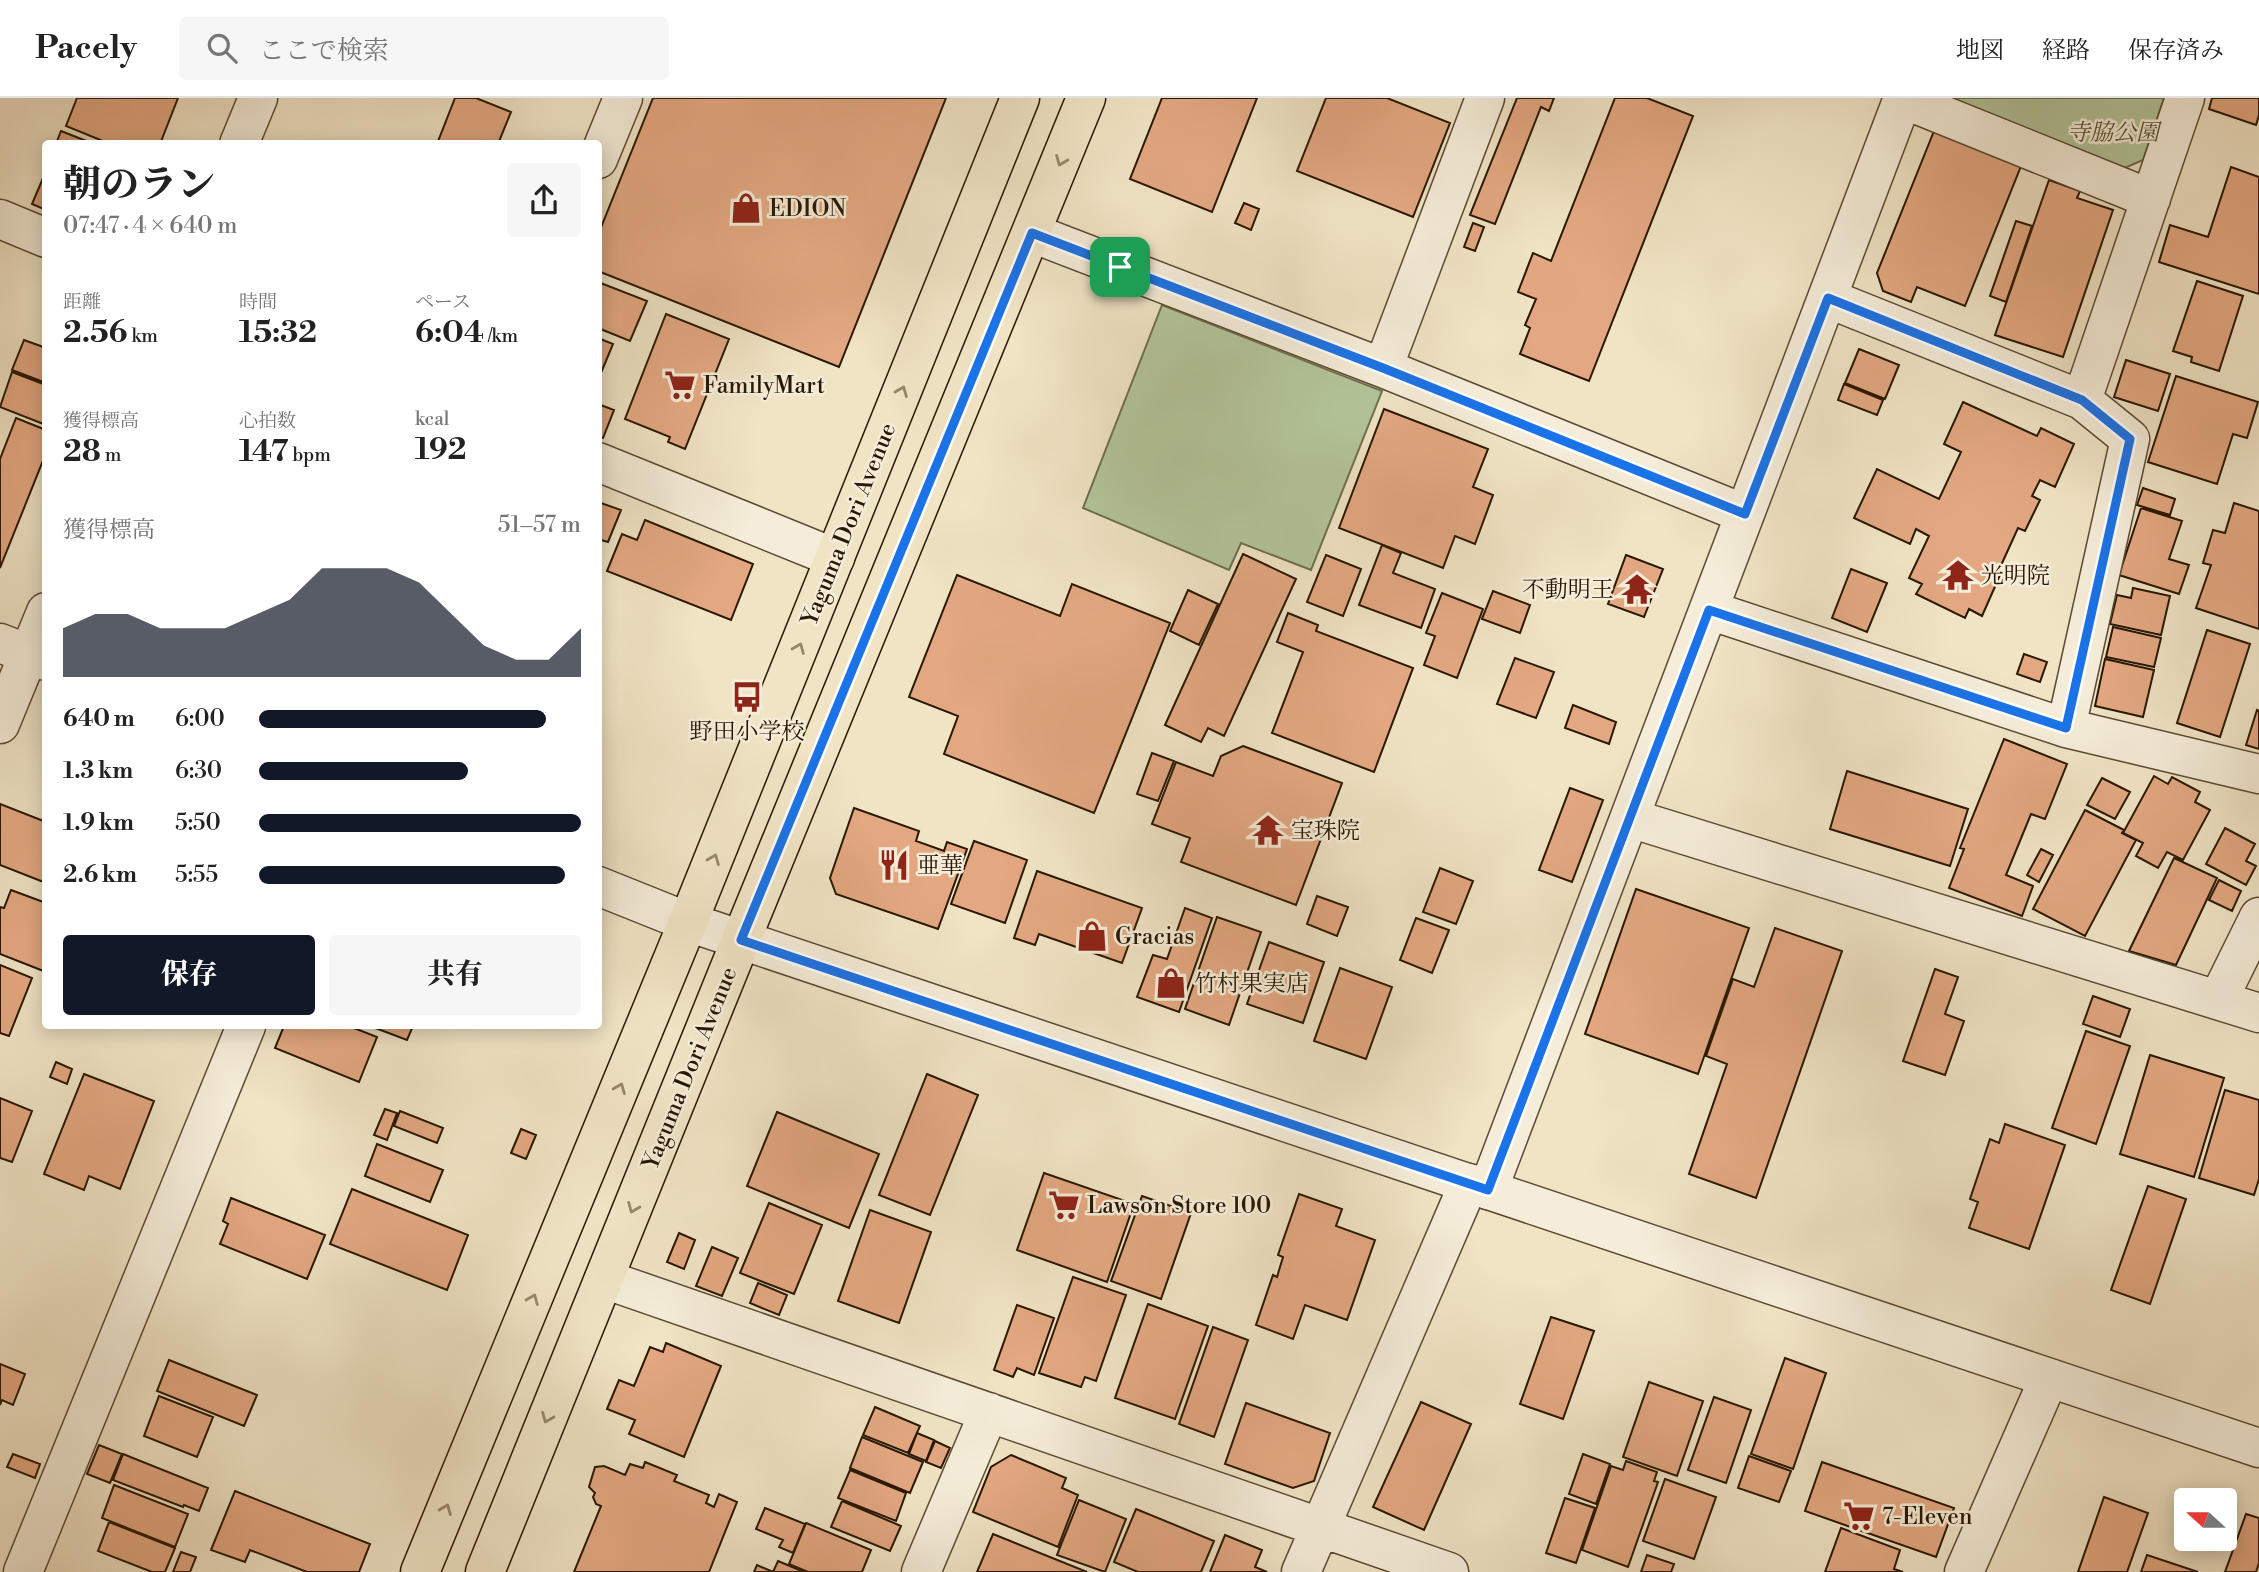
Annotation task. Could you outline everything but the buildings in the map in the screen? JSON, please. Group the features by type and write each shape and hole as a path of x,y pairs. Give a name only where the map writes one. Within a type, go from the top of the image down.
{"main road":[{"name":"Yaguma Dori Avenue","path":"420,1572 688,922 1020,98"},
{"name":"Yaguma Dori Avenue","path":"485,1572 1086,98"}],"street":[{"path":"241,140 258,98"},
{"path":"602,149 623,98"},
{"path":"1383,368 1485,98"},
{"path":"1301,1572 1478,1187 1630,818 1903,98 2151,199"},
{"path":"2082,400 2185,98"},
{"path":"0,219 42,236"},
{"path":"1032,233 1383,368 1745,514"},
{"path":"1828,298 2082,400 2130,439 2066,728"},
{"path":"602,464 835,558"},
{"path":"1709,610 2066,728 2259,774"},
{"path":"0,724 25,653 42,620"},
{"path":"1630,818 2259,1013"},
{"path":"602,888 741,940 2259,1448"},
{"path":"2218,1000 2259,917"},
{"path":"23,1572 245,1029"},
{"path":"604,1279 1450,1572"},
{"path":"1964,1572 2049,1378"},
{"path":"921,1572 989,1412"}],"green space":[{"name":"寺脇公園","path":"1942,98 2164,98 2143,160 2118,171"},
{"path":"1162,305 1382,391 1311,570 1241,543 1229,570 1083,508"}],"place":[{"name":"EDION","path":"746,208"},
{"name":"FamilyMart","path":"680,385"},
{"name":"光明院","path":"1958,575"},
{"name":"不動明王","path":"1637,589"},
{"name":"野田小学校","path":"747,697"},
{"name":"宝珠院","path":"1268,830"},
{"name":"亜華","path":"894,865"},
{"name":"Gracias","path":"1092,936"},
{"name":"竹村果実店","path":"1171,983"},
{"name":"Lawson Store 100","path":"1064,1205"},
{"name":"7-Eleven","path":"1859,1516"}],"route":[{"path":"1032,233 1120,267 1383,368 1745,514 1828,298 2082,400 2130,439 2066,728 1709,610 1488,1190 741,940 1032,233"}]}
